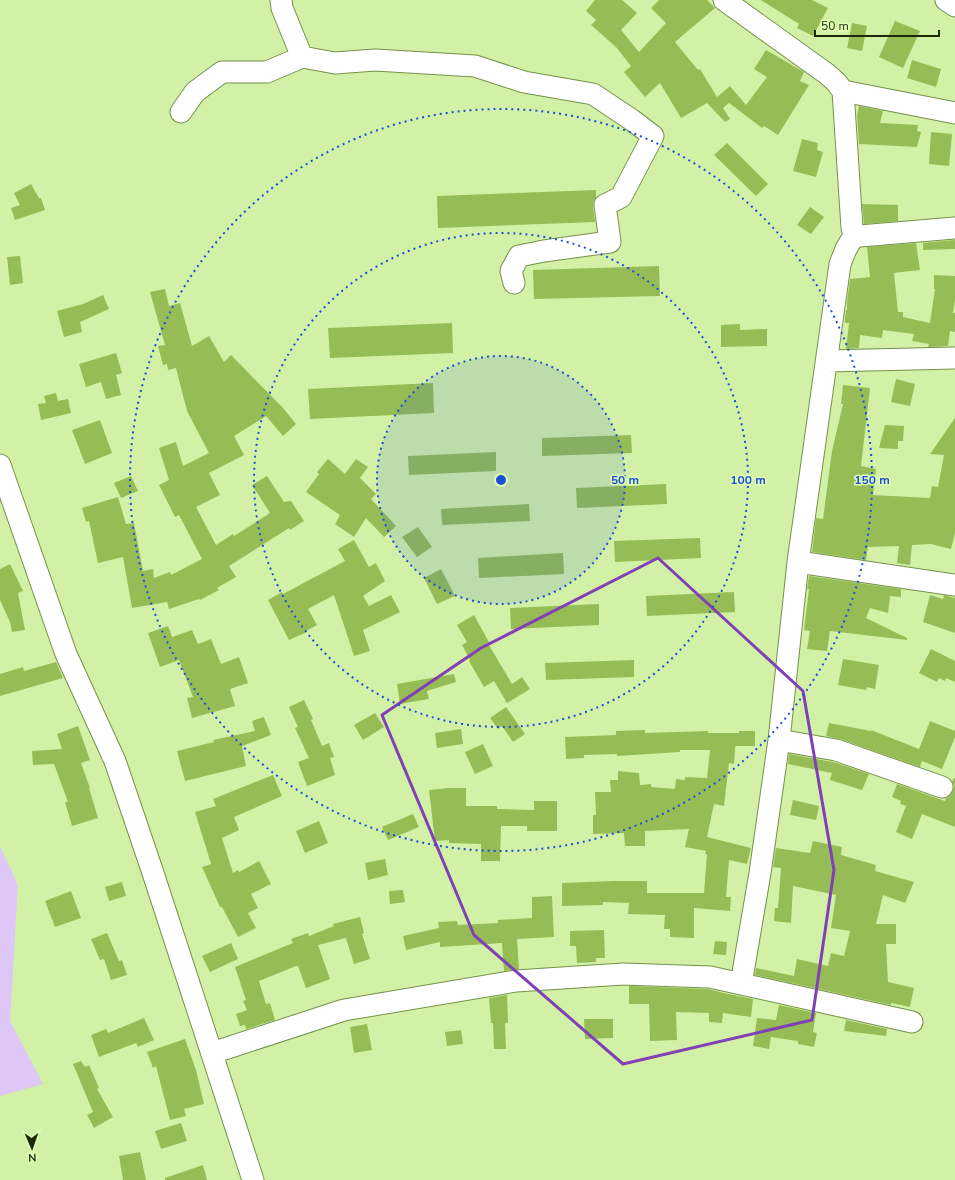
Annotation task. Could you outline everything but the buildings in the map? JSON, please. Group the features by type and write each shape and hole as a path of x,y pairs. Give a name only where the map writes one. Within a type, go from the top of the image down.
{"street":[{"path":"281,0 282,8 302,56"},
{"path":"724,0 827,74 843,91 852,228 855,234 860,236 955,228"},
{"path":"946,0 955,6"},
{"path":"182,112 195,92 222,72 267,72 302,56 335,63 374,60 475,66 524,82 593,94 653,136 621,197 605,204 610,242 519,256 511,271 514,283"},
{"path":"843,91 955,113"},
{"path":"741,984 760,873 779,740 798,562 840,264 846,249 855,234"},
{"path":"827,361 955,358"},
{"path":"0,465 66,654 115,761 151,866 253,1180"},
{"path":"798,562 955,585"},
{"path":"779,740 836,750 942,787"},
{"path":"212,1053 344,1010 516,981 623,974 710,977 912,1022"}],"highlighted area":[{"path":"658,558 803,691 834,870 812,1020 623,1064 474,935 382,715 481,648"}],"shaded area":[{"path":"0,846 18,885 10,1021 43,1084 0,1096"}]}
